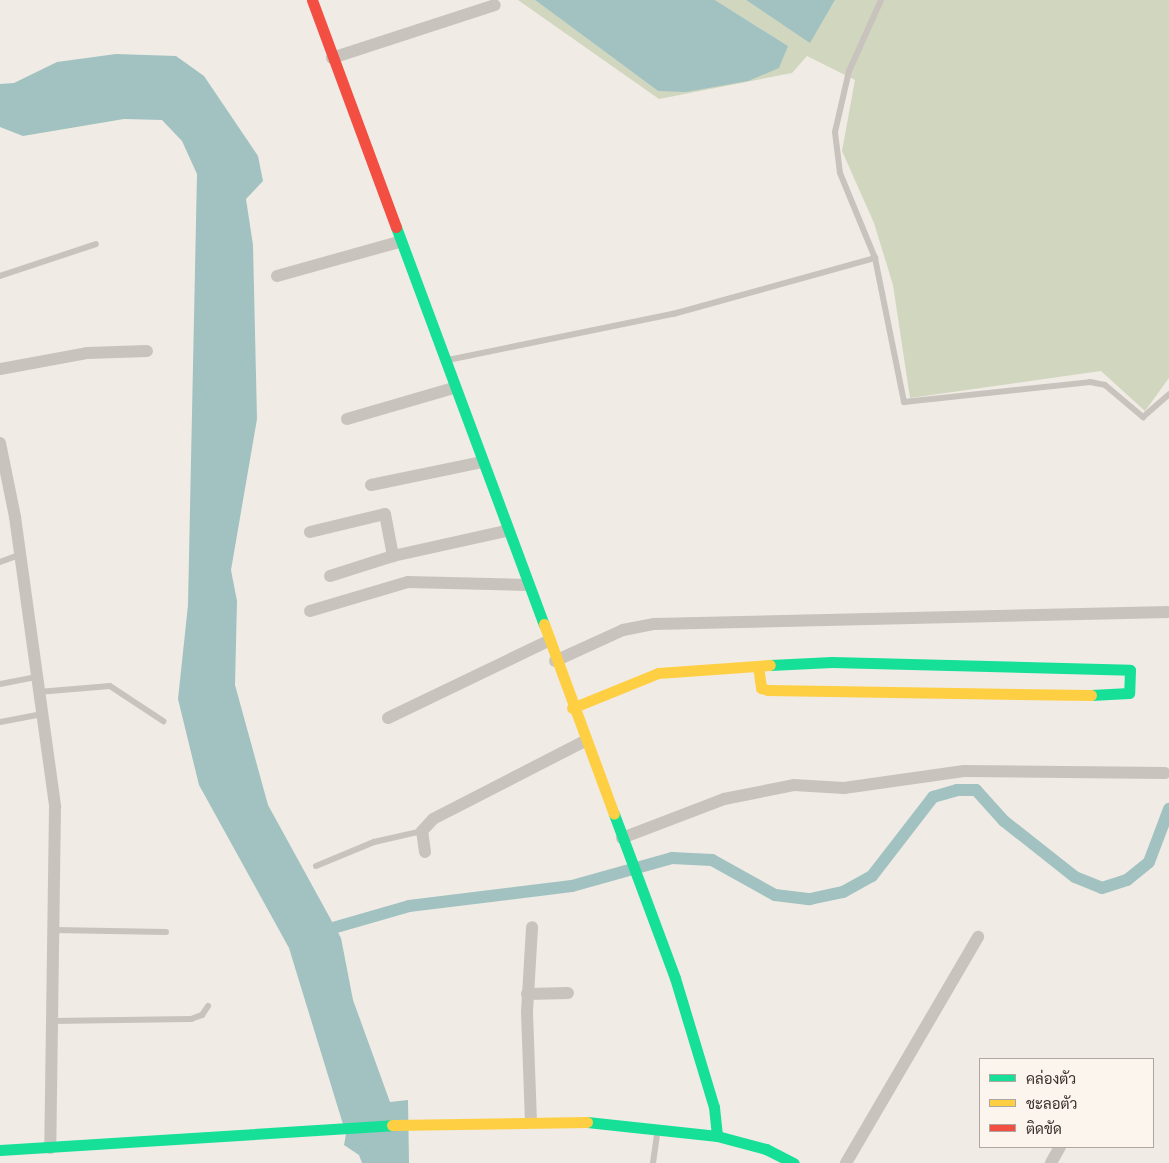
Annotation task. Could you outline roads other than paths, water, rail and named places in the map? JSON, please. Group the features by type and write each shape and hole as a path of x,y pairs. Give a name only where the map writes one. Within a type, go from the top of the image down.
{"street":[{"path":"312,0 398,242 528,585 554,662 643,889 711,1098 717,1136"},
{"path":"332,58 495,5"},
{"path":"277,276 398,242"},
{"path":"0,369 87,354 147,351"},
{"path":"347,419 454,388"},
{"path":"0,443 19,555 55,807 50,1148"},
{"path":"371,485 482,462"},
{"path":"310,532 385,514 393,556"},
{"path":"330,576 393,556 506,531"},
{"path":"310,611 408,582 528,585"},
{"path":"554,662 623,630 654,624 1169,612"},
{"path":"388,718 548,641"},
{"path":"572,708 658,674 758,666 832,662 1130,670 1129,693 1122,696 768,690 761,688 758,666"},
{"path":"425,852 422,831 434,819 585,741"},
{"path":"623,839 724,799 794,786 853,787 964,771 1165,773"},
{"path":"531,1122 527,994 532,928"},
{"path":"846,1163 978,937"},
{"path":"527,994 568,993"},
{"path":"0,1150 445,1122 531,1122 658,1128 717,1136 766,1149 794,1163"},
{"path":"1051,1163 1059,1148"}],"lane":[{"path":"881,0 849,72 835,132 840,173 875,258 904,402 1090,382 1105,385 1143,417 1169,394"},
{"path":"0,276 96,244"},
{"path":"444,361 673,314 875,258"},
{"path":"0,562 19,555"},
{"path":"0,684 35,677"},
{"path":"38,692 110,686 163,721"},
{"path":"0,722 42,714"},
{"path":"316,866 374,842 422,831"},
{"path":"54,930 166,932"},
{"path":"52,1021 191,1019 202,1016 208,1006"},
{"path":"653,1163 658,1128"}],"water":[{"path":"535,0 715,0 788,46 779,68 748,81 686,92 658,91"},
{"path":"746,0 835,0 810,43"},
{"path":"116,54 176,56 204,76 258,156 263,181 246,199 253,245 257,419 231,570 237,601 235,685 268,805 341,938 353,1000 390,1102 408,1100 409,1163 362,1163 359,1155 344,1145 346,1134 289,948 199,785 178,699 188,605 197,174 182,141 162,120 124,119 23,136 0,127 0,84 14,83 57,62"}],"waterway":[{"path":"319,932 409,906 572,886 672,858 712,860 775,895 810,899 843,892 872,876 933,797 957,790 976,790 1004,821 1075,877 1102,888 1127,880 1149,862 1169,809"}]}
